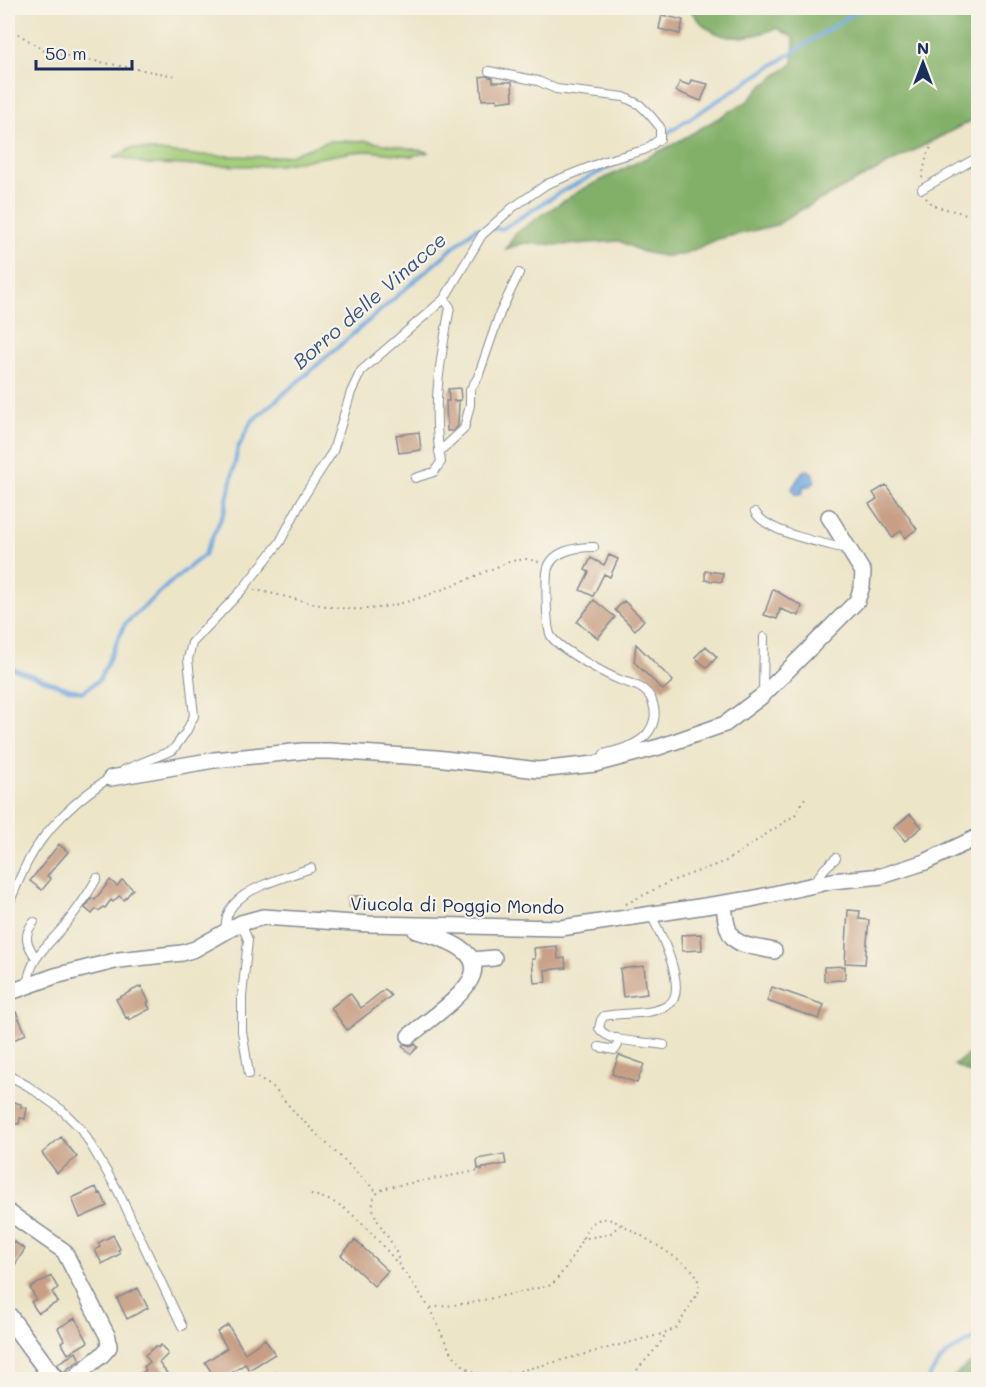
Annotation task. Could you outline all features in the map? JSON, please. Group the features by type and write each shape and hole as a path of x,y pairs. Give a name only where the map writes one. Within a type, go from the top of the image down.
{"street":[{"path":"111,778 214,760 303,751 425,757 538,770 595,764 658,747 724,724 762,696 857,601 862,586 863,572 829,517"},
{"name":"Viucola di Poggio Mondo","path":"8,993 28,984 119,960 182,953 195,949 241,923 263,917 380,924 561,928 724,903 832,881 882,876 925,862 978,837"},
{"path":"724,903 726,927 734,941 774,951"},
{"path":"380,924 448,940 464,950 475,964 474,974 465,988 409,1036"},
{"path":"472,960 494,958"},
{"path":"8,1212 64,1251 108,1337 109,1347 71,1380"},
{"path":"8,1316 55,1380"}],"lane":[{"path":"8,906 28,861 56,822 99,785 173,750 186,732 194,716 188,659 192,643 242,590 280,542 304,496 333,451 351,392 361,370 444,299 482,235 512,208 547,184 605,161 644,150 660,139 660,128 650,115 640,105 624,97 556,89 538,81 489,71"},
{"path":"922,189 978,157"},
{"path":"439,452 464,429 470,405 470,390 478,377 500,313 519,273"},
{"path":"415,478 434,472 441,462 436,399 441,345 450,307 444,299"},
{"path":"755,512 759,519 771,527 848,549"},
{"path":"538,770 587,759 631,745 648,733 654,719 654,707 647,692 561,647 552,637 547,618 549,565 563,552 594,547"},
{"path":"762,696 764,637"},
{"path":"812,886 825,868 836,858"},
{"path":"225,932 227,916 234,904 249,892 311,868"},
{"path":"28,984 28,977 36,958 65,926 97,878"},
{"path":"651,915 668,952 677,984 676,994 670,1005 657,1010 604,1016 599,1024 603,1034 664,1045"},
{"path":"34,922 26,939 27,945 36,958"},
{"path":"241,923 248,940 242,1019 245,1058 249,1074"},
{"path":"599,1047 615,1050 618,1046 617,1038"},
{"path":"8,1075 54,1104 82,1130 118,1191 182,1326"}],"path":[{"path":"8,27 46,52 175,76"},
{"path":"933,144 927,154 921,180 927,199 934,206 978,218"},
{"path":"242,590 268,592 322,606 367,609 410,600 511,561 526,559 549,565"},
{"path":"623,905 669,882 726,861 795,815 805,798"},
{"path":"249,1074 273,1087 297,1115 378,1193"},
{"path":"404,1272 394,1247 373,1210 378,1193 389,1187 488,1169"},
{"path":"310,1194 331,1200 348,1211 404,1272 429,1308 455,1357 468,1368 486,1375 516,1372 666,1333 677,1326 699,1291 698,1279 691,1269 630,1229 606,1219 595,1221 590,1225 568,1265 552,1285 470,1303 429,1308"},
{"path":"581,1239 610,1234 620,1225"},
{"path":"629,1379 659,1345 666,1333"}],"green space":[{"path":"689,8 978,8 978,117 793,214 777,225 718,239 682,255 663,256 643,252 619,241 561,245 524,243 506,249 515,234 540,216 581,190 672,145 748,101 761,87 793,63 794,38 777,28 751,36 728,37 708,28"},
{"path":"330,141 367,141 429,152 412,156 369,151 353,152 278,165 256,166 145,164 124,158 113,158 132,148 194,155 273,157 290,155"},
{"path":"978,1047 978,1077 954,1065"},
{"path":"978,1358 978,1379 950,1379"}],"water":[{"path":"808,470 812,473 815,482 810,486 804,486 802,494 794,494 792,488 803,471"}],"building":[{"path":"662,15 683,20 680,34 659,29"},
{"path":"480,77 493,78 493,82 512,82 513,100 497,102 497,99 482,100"},
{"path":"691,80 708,84 701,101 676,91 680,82 689,85"},
{"path":"460,388 461,400 453,401 459,401 458,426 453,431 447,431 448,389"},
{"path":"419,432 421,450 399,453 396,435"},
{"path":"886,485 917,529 905,538 901,531 892,537 869,504 877,499 873,493"},
{"path":"609,555 618,559 610,577 604,574 593,596 580,590 589,572 585,570 591,558 604,565"},
{"path":"705,571 723,573 722,582 705,580"},
{"path":"773,589 802,606 799,616 780,609 777,619 764,615"},
{"path":"594,600 615,617 598,638 577,622"},
{"path":"624,601 644,620 635,630 615,610"},
{"path":"636,644 673,681 663,690 634,662"},
{"path":"706,646 717,657 707,668 695,657"},
{"path":"910,814 922,827 905,841 894,828"},
{"path":"59,844 68,852 47,876 51,879 42,890 30,881"},
{"path":"110,880 117,886 122,880 133,889 124,900 119,896 113,902 111,900 105,908 99,911 96,909 92,914 85,908 92,898 95,900"},
{"path":"350,896 363,896 363,907 350,907"},
{"path":"848,910 860,911 859,919 869,920 865,964 845,963"},
{"path":"701,934 702,950 682,951 681,935"},
{"path":"557,946 558,959 565,958 566,968 545,970 546,982 534,983 532,959 535,959 534,948"},
{"path":"644,966 647,994 623,997 620,969"},
{"path":"845,966 845,980 824,981 824,967"},
{"path":"141,986 150,1009 129,1020 116,999"},
{"path":"772,987 824,1005 819,1019 767,1001"},
{"path":"385,989 391,996 347,1030 331,1008 350,993 361,1008"},
{"path":"16,1012 26,1034 12,1041 8,1033 8,1016"},
{"path":"404,1044 410,1046 415,1044 418,1047 411,1054 402,1046"},
{"path":"619,1055 644,1064 637,1083 612,1074"},
{"path":"10,1101 27,1108 25,1119 20,1118 19,1124 8,1123 8,1103 10,1104"},
{"path":"61,1137 77,1157 57,1173 42,1153"},
{"path":"504,1154 506,1164 478,1169 477,1159"},
{"path":"96,1187 107,1206 80,1218 72,1198"},
{"path":"113,1235 120,1254 102,1264 95,1250 100,1247 98,1243"},
{"path":"8,1238 25,1249 8,1276"},
{"path":"355,1240 388,1271 374,1286 341,1255"},
{"path":"51,1276 58,1288 52,1292 58,1302 38,1313 31,1302 36,1299 30,1288"},
{"path":"138,1288 148,1308 127,1319 117,1298"},
{"path":"75,1318 88,1342 68,1354 61,1342 64,1340 58,1328"},
{"path":"228,1325 245,1353 265,1339 275,1354 249,1370 245,1364 221,1380 216,1380 205,1362 227,1348 217,1332"},
{"path":"161,1345 168,1354 159,1363 167,1373 158,1380 133,1380 146,1370 144,1367 150,1362 145,1355 156,1346 158,1348"},
{"path":"76,1352 80,1360 63,1372 57,1364"}],"waterway":[{"name":"Borro delle Vinacce","path":"661,137 862,8"},
{"name":"Borro delle Vinacce","path":"8,667 83,692 100,679 125,624 204,555 225,510 238,448 251,422 476,228 502,229 559,193 629,157"},
{"path":"928,1380 943,1358 978,1337"}]}
